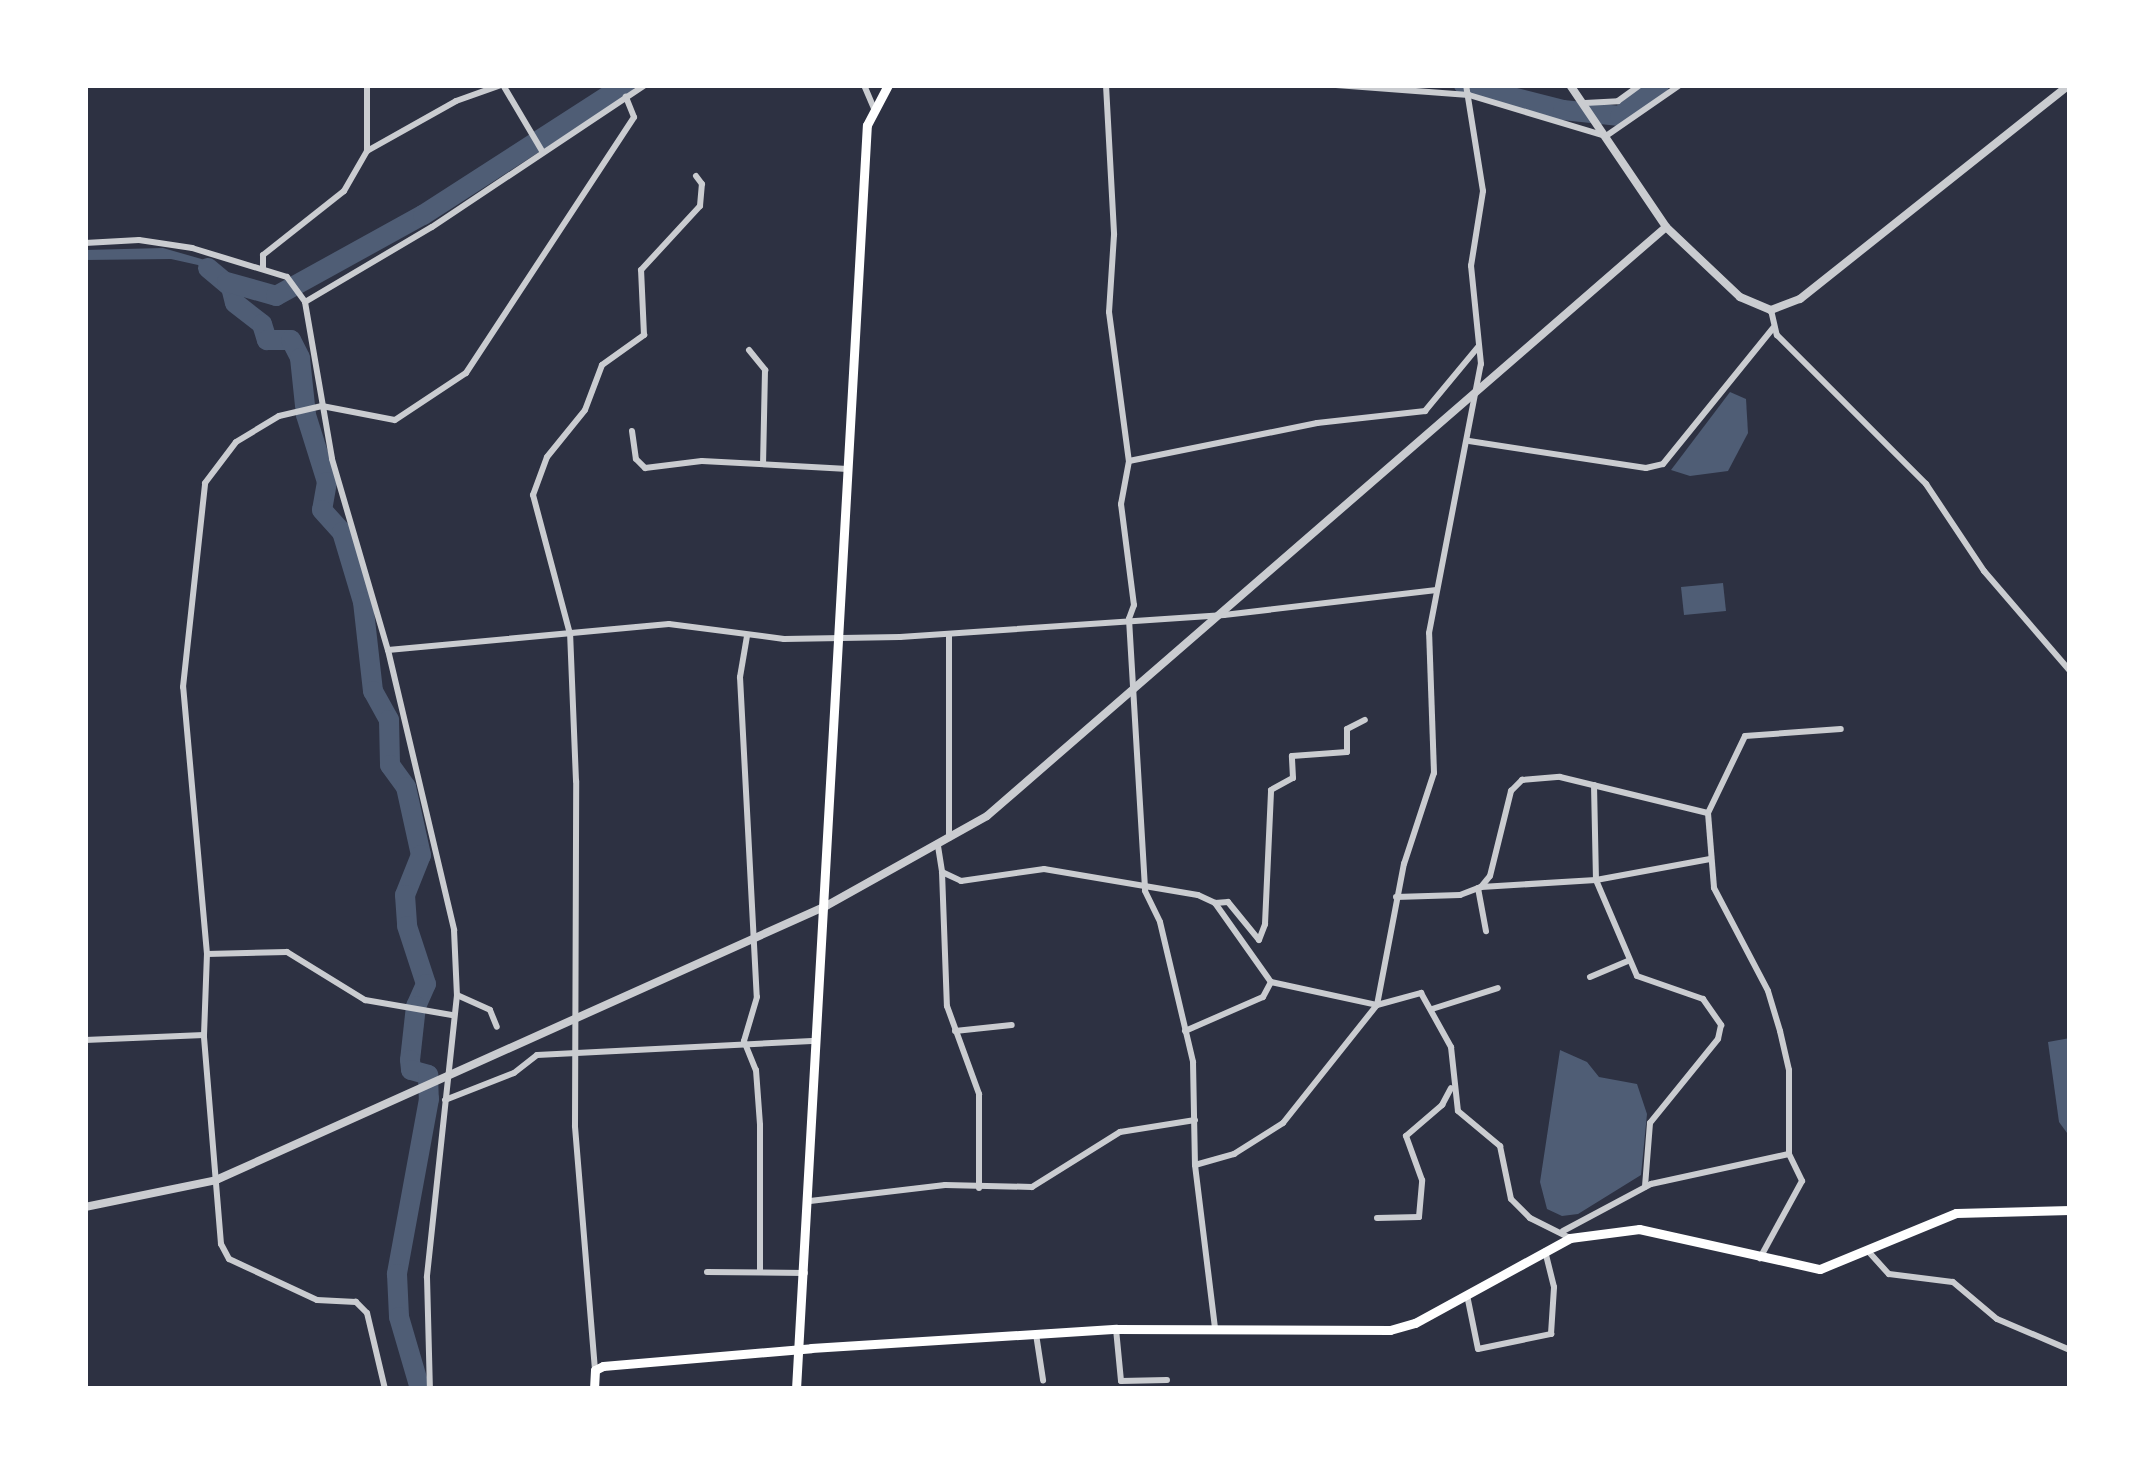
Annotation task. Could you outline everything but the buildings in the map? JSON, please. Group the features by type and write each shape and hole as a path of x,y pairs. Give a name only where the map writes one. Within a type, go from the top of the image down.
{"main road":[{"path":"796,1389 806,1273 868,125 888,85"},
{"path":"594,1389 595,1370 801,1351 1116,1328 1390,1330 1466,1295 1567,1235 1639,1229 1759,1260 1820,1269 1956,1213 2070,1210"}],"street":[{"path":"263,269 263,255 344,191 367,151 366,85"},
{"path":"367,151 456,101 502,85 542,151"},
{"path":"303,299 432,227 645,85"},
{"path":"864,85 874,109"},
{"path":"1106,85 1114,234 1109,312 1129,461 1121,504 1134,605 1129,619 1144,881 1186,1031 1195,1120 1194,1165 1216,1328"},
{"path":"1336,85 1469,95 1606,136"},
{"path":"1194,1165 1234,1154 1283,1123 1377,1005 1396,897 1434,773 1429,633 1478,384 1479,346 1471,266 1483,191 1466,85"},
{"path":"1570,85 1666,227 1740,298 1771,310 1800,299 2070,85"},
{"path":"1585,103 1618,102 1640,85"},
{"path":"1606,136 1680,85"},
{"path":"385,1389 367,1314 356,1302 318,1300 230,1259 221,1244 204,1035 207,954 184,688 204,482 236,442 279,416 318,407 395,420 466,374 634,118 626,97"},
{"path":"595,1370 577,1183 570,634 533,496 547,457 584,410 602,365 644,335 641,270 700,206 702,184 696,176"},
{"path":"85,1207 216,1180 826,906 938,846 1018,793 1224,614 1478,384 1666,227"},
{"path":"85,242 165,241 287,278 303,299 318,407 361,571 388,650 454,930 457,995 426,1277 430,1389"},
{"path":"1771,310 1774,328 1926,484 1984,571 2070,670"},
{"path":"1469,441 1646,468 1663,464 1774,328"},
{"path":"1129,461 1317,423 1425,412 1479,346"},
{"path":"748,350 765,370 762,464"},
{"path":"632,431 636,459 645,468 762,464 850,469"},
{"path":"388,650 669,624 747,636 839,640 949,634 1224,614 1438,590"},
{"path":"949,634 949,839"},
{"path":"747,636 740,677 750,940 757,997 745,1046 756,1070 760,1125 760,1272"},
{"path":"942,872 981,880 1044,869 1144,881 1215,903 1228,902 1259,940 1265,924 1271,790 1293,778 1292,756 1348,752 1347,729 1365,720"},
{"path":"1759,1260 1802,1181 1789,1154 1789,1070 1780,1031 1768,991 1720,903 1710,859 1708,813 1745,736 1841,730"},
{"path":"1479,887 1490,876 1511,792 1522,780 1560,777 1708,813"},
{"path":"1594,785 1596,880 1630,960 1644,982 1703,1000 1720,1024 1718,1038 1650,1123 1645,1187"},
{"path":"938,846 947,1006 979,1094 978,1188"},
{"path":"1396,897 1460,895 1479,887 1596,880 1710,859"},
{"path":"1479,887 1486,931"},
{"path":"1215,903 1271,982 1377,1005 1414,992 1432,1008 1451,1047 1452,1087 1466,1121 1500,1146 1503,1180 1516,1206 1567,1235 1645,1187 1789,1154"},
{"path":"207,954 287,952 365,1000 410,1011 452,1015"},
{"path":"1590,977 1630,960"},
{"path":"1186,1031 1263,998 1271,982"},
{"path":"1432,1008 1498,988"},
{"path":"457,995 490,1010 497,1027"},
{"path":"955,1031 1012,1025"},
{"path":"85,1040 204,1035"},
{"path":"444,1100 514,1072 537,1055 818,1041"},
{"path":"1377,1218 1419,1216 1422,1180 1406,1136 1442,1105 1452,1087"},
{"path":"810,1201 946,1185 1032,1187 1120,1132 1195,1120"},
{"path":"1868,1250 1889,1274 1953,1282 1997,1318 2070,1350"},
{"path":"1466,1295 1478,1350 1552,1334 1554,1286 1545,1251"},
{"path":"707,1272 806,1273"},
{"path":"1116,1328 1121,1382 1167,1380"},
{"path":"1036,1334 1043,1380"}],"water":[{"path":"163,248 205,260 233,281 228,289 198,265 171,259 85,260 85,250"},
{"path":"1730,392 1746,399 1748,433 1728,471 1690,476 1671,470"},
{"path":"1723,583 1726,611 1684,615 1681,587"},
{"path":"2070,1038 2070,1137 2059,1122 2048,1042"},
{"path":"1560,1050 1587,1062 1599,1077 1637,1084 1647,1114 1641,1175 1578,1214 1562,1216 1547,1209 1540,1182"}],"waterway":[{"path":"227,282 276,296 423,215 625,85"},
{"path":"1464,85 1563,110 1620,116 1659,85"},
{"path":"208,268 231,287 235,303 262,324 267,340 291,340 300,358 306,415 327,482 322,510 342,532 363,602 373,691 389,720 390,765 406,787 421,855 405,895 407,926 426,984 416,1006 410,1060 411,1070 428,1075 429,1099 397,1274 399,1317 420,1389"}]}
